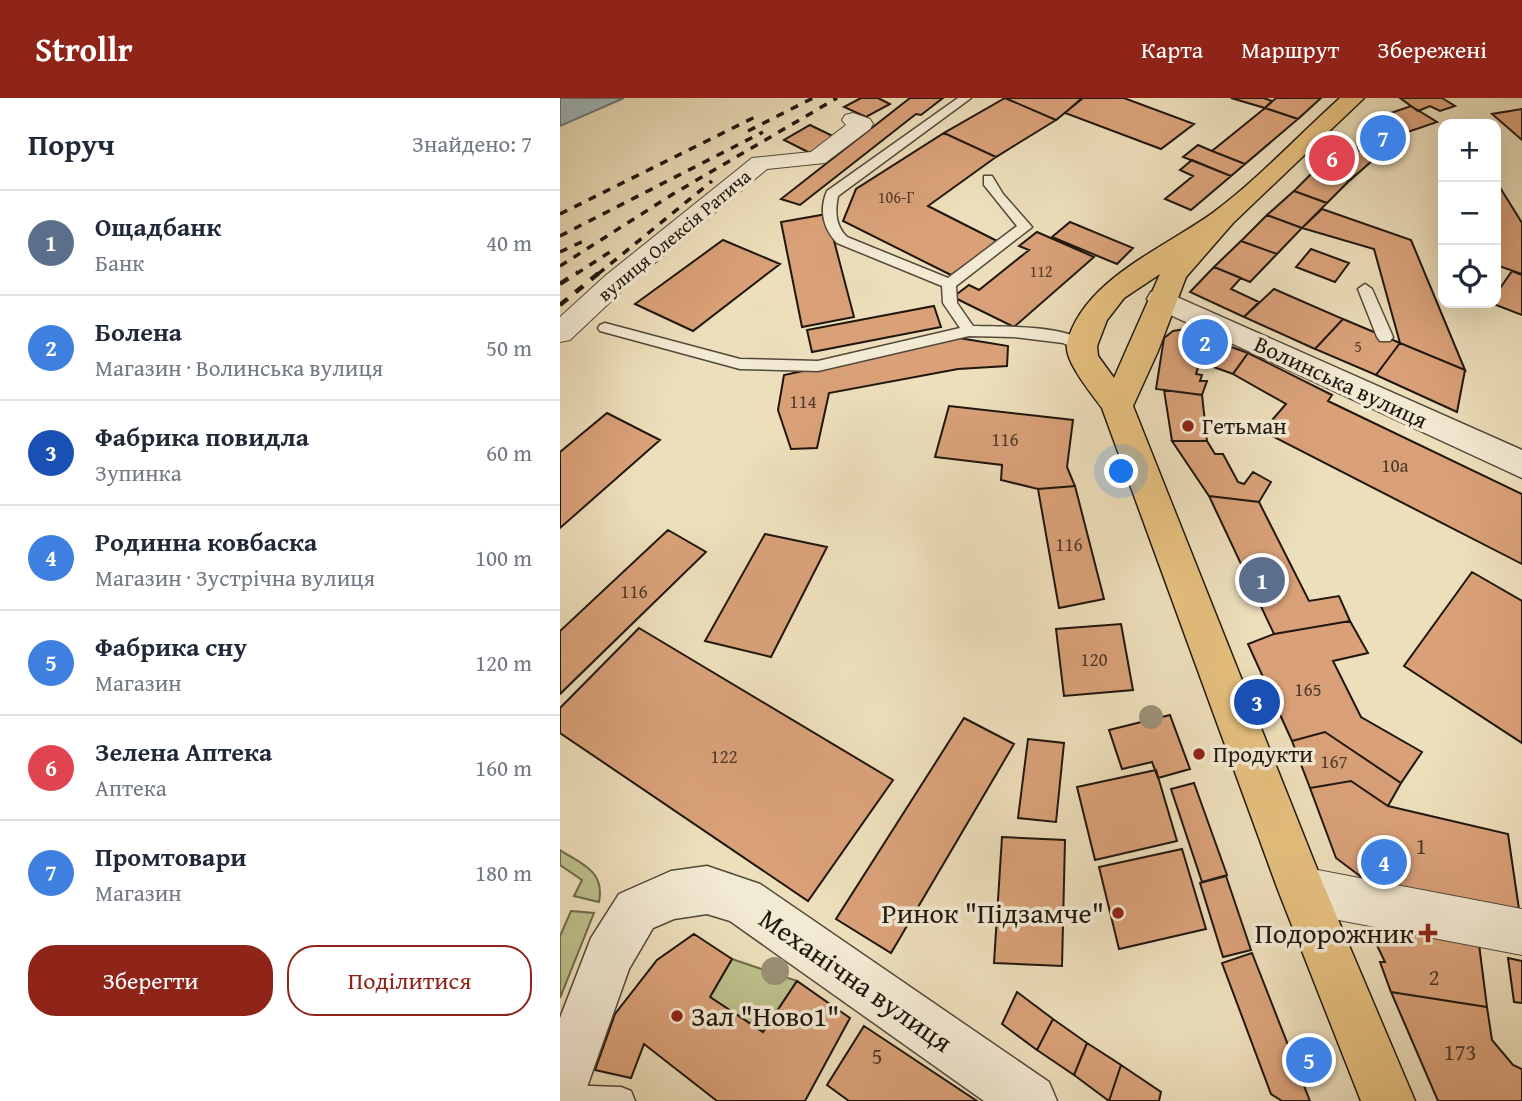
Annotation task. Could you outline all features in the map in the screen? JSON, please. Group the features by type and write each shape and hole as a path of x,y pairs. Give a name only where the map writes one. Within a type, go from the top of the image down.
{"main road":[{"path":"1117,406 1143,351 1172,275 1224,217 1353,98"},
{"path":"1306,141 1359,117 1378,98"},
{"path":"1082,352 1093,317 1114,292 1224,217"},
{"path":"1114,292 1142,291 1161,299"},
{"path":"1082,352 1114,370 1130,366 1143,351"},
{"path":"1082,352 1117,406 1302,890 1388,1101"}],"street":[{"name":"вулиця Олексія Ратича","path":"560,333 615,282 760,163 817,158 862,124 853,120"},
{"name":"Волинська вулиця","path":"1161,299 1354,379 1522,465"},
{"name":"Механічна вулиця","path":"560,1088 608,956 636,911 671,895 707,890 743,901 1030,1101"},
{"path":"1302,890 1522,932"}],"lane":[{"path":"949,284 842,240 834,233 827,209 832,194 965,98"},
{"path":"949,284 1025,227 1011,208 990,188 988,179"},
{"path":"949,284 950,303 969,331"},
{"path":"1365,289 1385,337"},
{"path":"605,328 740,364 818,366 969,331 1013,332 1066,338 1082,352"},
{"path":"560,1099 621,1101"}],"green space":[{"path":"560,850 584,865 595,876 599,883 599,902 574,896 582,880 560,865"},
{"path":"571,911 594,913 560,998 560,936"},
{"path":"732,959 797,981 763,1032 710,997"}],"water":[{"path":"560,98 624,98 560,126"}],"building":[{"path":"861,98 878,98 890,104 866,117 844,107"},
{"path":"910,98 943,98 921,115 916,114 800,205 781,199"},
{"path":"1005,98 1056,120 996,157 944,133"},
{"path":"1005,98 1083,98 1056,120"},
{"path":"1082,98 1124,98 1194,124 1161,149 1065,113"},
{"path":"1231,98 1264,98 1272,101 1265,108"},
{"path":"1276,98 1321,98 1298,119 1265,108"},
{"path":"1400,98 1442,98 1455,106 1440,111 1430,106 1418,111"},
{"path":"1411,106 1437,122 1405,133 1379,117"},
{"path":"1265,108 1298,119 1245,164 1212,151"},
{"path":"1522,109 1522,140 1501,119 1492,114"},
{"path":"1390,123 1405,133 1373,160 1357,147"},
{"path":"810,125 837,138 810,153 784,140"},
{"path":"944,133 996,157 928,206 999,242 951,275 843,221 856,189"},
{"path":"1345,141 1373,160 1349,181 1315,170"},
{"path":"1198,145 1245,164 1231,176 1183,157"},
{"path":"1192,160 1231,176 1191,210 1165,199 1193,176 1180,170"},
{"path":"1315,170 1349,181 1327,203 1294,191"},
{"path":"1501,189 1522,223 1522,274 1501,267"},
{"path":"1294,191 1327,203 1302,228 1267,215"},
{"path":"1322,209 1411,240 1465,370 1400,343 1374,249 1302,228"},
{"path":"827,214 854,317 802,327 781,222"},
{"path":"1267,215 1302,228 1277,254 1241,241"},
{"path":"1070,222 1133,248 1117,264 1052,237"},
{"path":"1037,232 1094,257 1014,327 953,297 969,285 979,290 1029,250 1019,246"},
{"path":"723,240 780,264 693,331 635,304"},
{"path":"1241,241 1277,254 1250,282 1214,267"},
{"path":"1311,249 1349,263 1335,282 1296,267"},
{"path":"1214,267 1241,278 1231,289 1259,302 1244,317 1190,292"},
{"path":"1512,271 1522,275 1522,315 1501,307 1501,287"},
{"path":"1274,289 1343,319 1315,349 1244,317"},
{"path":"934,306 941,327 812,352 807,330"},
{"path":"1343,319 1400,343 1376,375 1315,349"},
{"path":"1185,329 1199,332 1223,344 1208,365 1200,361 1196,374 1202,375 1200,381 1207,381 1202,395 1156,389 1164,338 1173,331"},
{"path":"959,338 1008,346 1007,366 958,369 829,393 817,448 791,449 778,410 784,375"},
{"path":"1400,343 1465,370 1457,412 1376,375"},
{"path":"1223,344 1248,353 1233,374 1208,365"},
{"path":"1248,353 1332,395 1328,401 1522,494 1522,564 1272,436 1282,423 1273,419 1286,404 1233,374"},
{"name":"Гетьман","path":"1164,390 1202,395 1207,441 1172,441"},
{"path":"949,406 1073,420 1067,467 1075,486 1038,489 1001,480 1002,465 935,457"},
{"path":"607,413 660,440 560,528 560,452"},
{"path":"1172,441 1207,441 1215,454 1223,454 1238,482 1244,484 1253,472 1271,482 1259,502 1209,496"},
{"path":"1075,486 1104,599 1059,608 1038,489"},
{"path":"1209,496 1259,502 1309,601 1339,596 1350,621 1274,634"},
{"path":"668,530 706,552 560,694 560,631"},
{"path":"765,534 827,547 771,657 705,641"},
{"path":"1472,572 1522,601 1522,743 1404,666"},
{"path":"1350,621 1368,653 1333,661 1361,717 1422,752 1401,783 1325,732 1292,741 1248,644 1274,634"},
{"path":"1121,624 1133,690 1064,696 1056,629"},
{"path":"639,628 893,780 808,901 560,733 560,708"},
{"path":"1170,715 1190,769 1158,778 1152,762 1122,769 1109,730"},
{"path":"964,718 1014,744 891,953 836,919"},
{"path":"1325,732 1401,783 1388,806 1351,781 1310,788 1292,741"},
{"path":"1028,739 1064,743 1056,822 1018,818"},
{"path":"1156,770 1177,841 1095,860 1077,787"},
{"path":"1351,781 1388,806 1508,834 1520,916 1368,882 1336,858 1310,788"},
{"path":"1194,783 1227,875 1202,882 1171,789"},
{"path":"1002,837 1065,840 1062,966 994,963"},
{"path":"1182,849 1206,929 1119,949 1099,867"},
{"path":"1226,876 1251,950 1223,957 1200,883"},
{"path":"1377,925 1479,944 1487,1007 1391,992 1380,962 1385,962 1372,935"},
{"name":"Зал \"Ново1\"","path":"694,934 732,959 710,997 763,1032 797,981 850,1018 805,1101 717,1101 644,1044 631,1078 595,1070 615,1014 657,960"},
{"name":"Зал \"Ново1\"","path":"694,934 732,959 710,997 763,1032 797,981 850,1018 805,1101 717,1101 644,1044 631,1078 595,1070 615,1014 657,960"},
{"path":"1252,953 1310,1101 1282,1101 1271,1094 1222,963"},
{"path":"1508,958 1522,961 1522,1003 1514,1002"},
{"path":"1017,992 1053,1019 1037,1050 1002,1024"},
{"path":"1391,992 1487,1007 1492,1040 1513,1065 1522,1069 1522,1101 1438,1101"},
{"path":"1053,1019 1087,1043 1074,1075 1037,1050"},
{"path":"864,1026 977,1101 849,1101 827,1085"},
{"path":"1087,1043 1121,1065 1109,1101 1074,1075"},
{"path":"1121,1065 1161,1092 1159,1101 1109,1101"}],"railway":[{"path":"748,131 813,98"},
{"path":"560,266 673,194 837,98"},
{"path":"560,214 757,116"},
{"path":"560,236 763,132"},
{"path":"598,274 712,181"},
{"path":"560,252 588,239"},
{"path":"576,274 616,248"},
{"path":"560,284 578,272"},
{"path":"560,305 600,272"}],"place":[{"name":"Промтовари","path":"1383,138"},
{"name":"Зелена Аптека","path":"1332,158"},
{"name":"Болена","path":"1205,342"},
{"name":"Гетьман","path":"1188,426"},
{"name":"Ощадбанк","path":"1262,580"},
{"name":"Фабрика повидла","path":"1257,702"},
{"name":"Продукти","path":"1199,754"},
{"name":"Родинна ковбаска","path":"1384,862"},
{"name":"Ринок \"Підзамче\"","path":"1118,913"},
{"name":"Подорожник","path":"1428,933"},
{"name":"Зал \"Ново1\"","path":"677,1016"},
{"name":"Фабрика сну","path":"1309,1060"}]}
